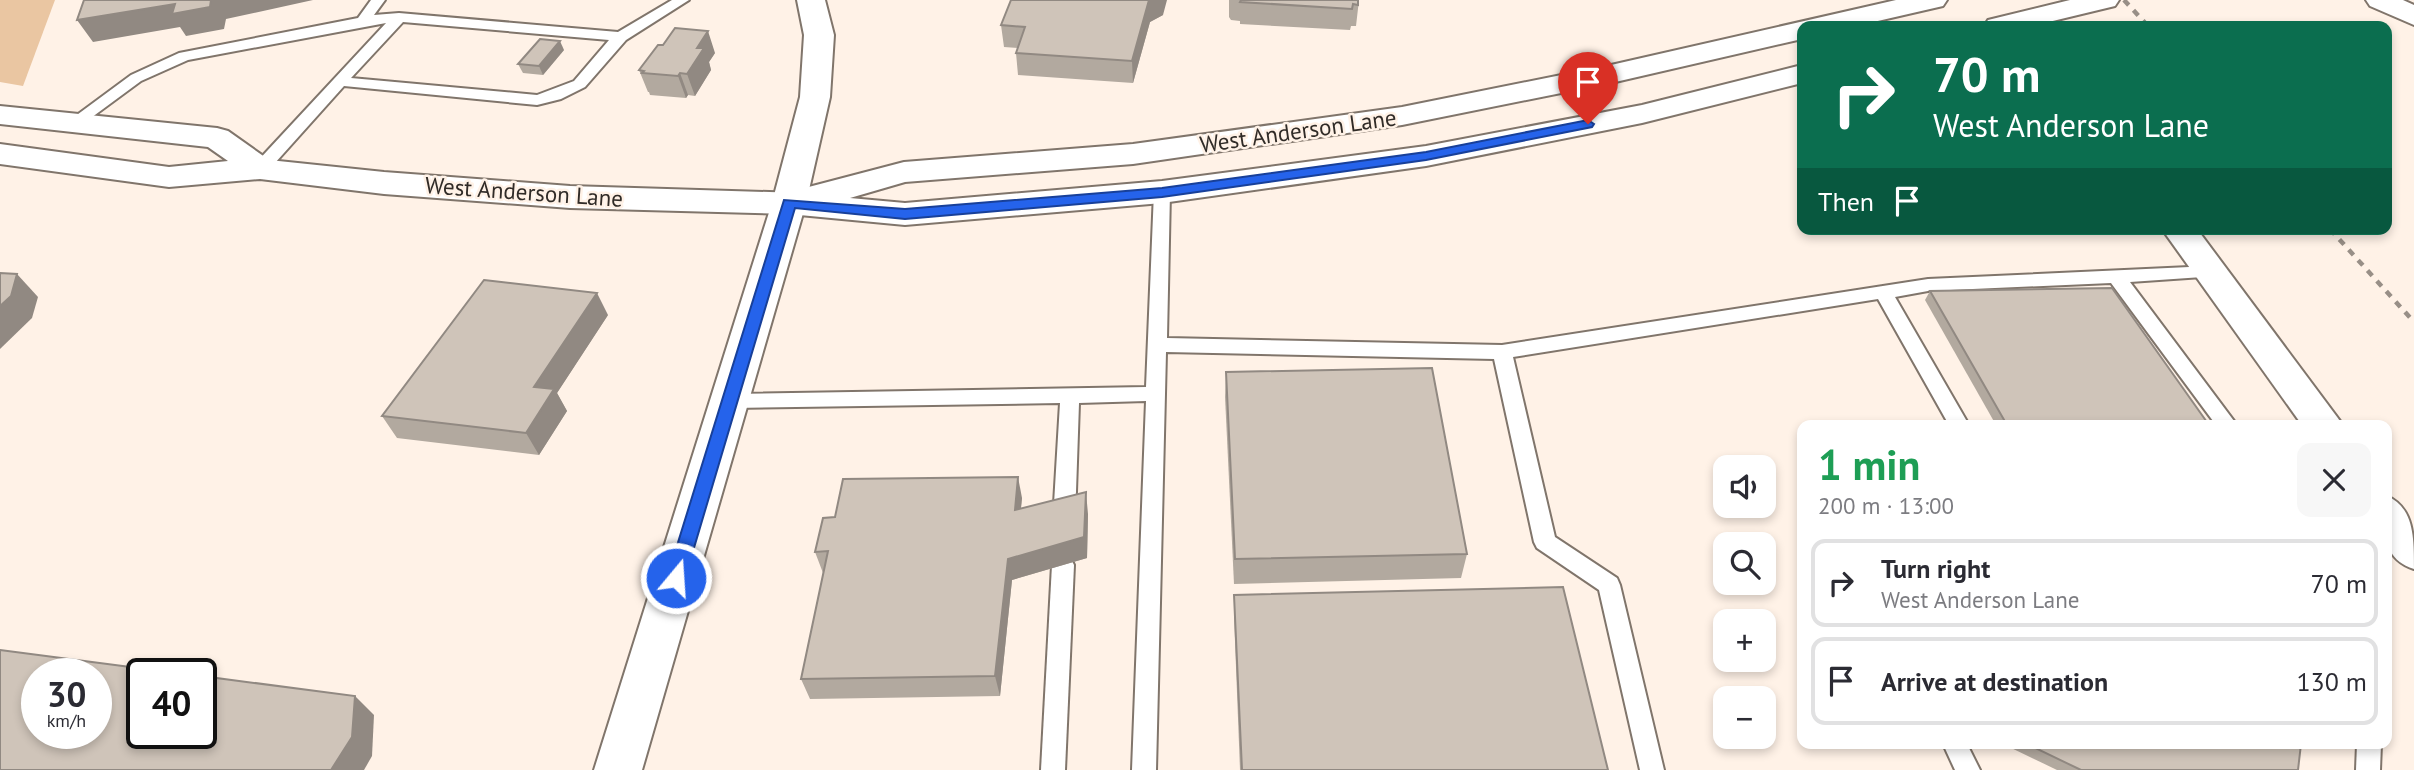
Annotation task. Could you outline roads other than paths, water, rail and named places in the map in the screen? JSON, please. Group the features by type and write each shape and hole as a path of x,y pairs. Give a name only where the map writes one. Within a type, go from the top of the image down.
{"main road":[{"path":"618,770 732,401 789,203 815,97 819,35 811,0"},
{"path":"1841,21 1933,0"},
{"path":"2019,21 2105,0"},
{"path":"2380,0 2414,16"},
{"path":"2410,0 2414,4"},
{"name":"West Anderson Lane","path":"789,203 904,172 1133,154 1402,116 1611,74 1797,31"},
{"name":"West Anderson Lane","path":"0,155 169,177 260,169 384,183 570,197 789,203 905,214 1162,192 1426,156 1642,114 1797,76"},
{"name":"West Anderson Lane","path":"0,115 217,138 260,169"},
{"path":"2183,235 2319,420"},
{"path":"2392,520 2414,551"}],"lane":[{"path":"363,21 378,0"},
{"path":"340,81 546,99 578,88 621,37 682,0"},
{"path":"260,169 399,17"},
{"path":"74,123 136,78 184,56 363,21 399,17 621,37"},
{"path":"1144,770 1162,192"},
{"path":"1157,345 1502,352 1928,285 2211,272"},
{"path":"2115,275 2223,420"},
{"path":"1883,292 1956,420"},
{"path":"1502,352 1545,542 1609,585 1652,770"},
{"path":"732,401 1156,394"},
{"path":"1063,521 1070,395"},
{"path":"1053,770 1063,565"},
{"path":"1958,749 1968,770"},
{"path":"2368,770 2369,749"}],"railway":[{"path":"2124,0 2143,21"},
{"path":"2335,235 2414,322"}]}
